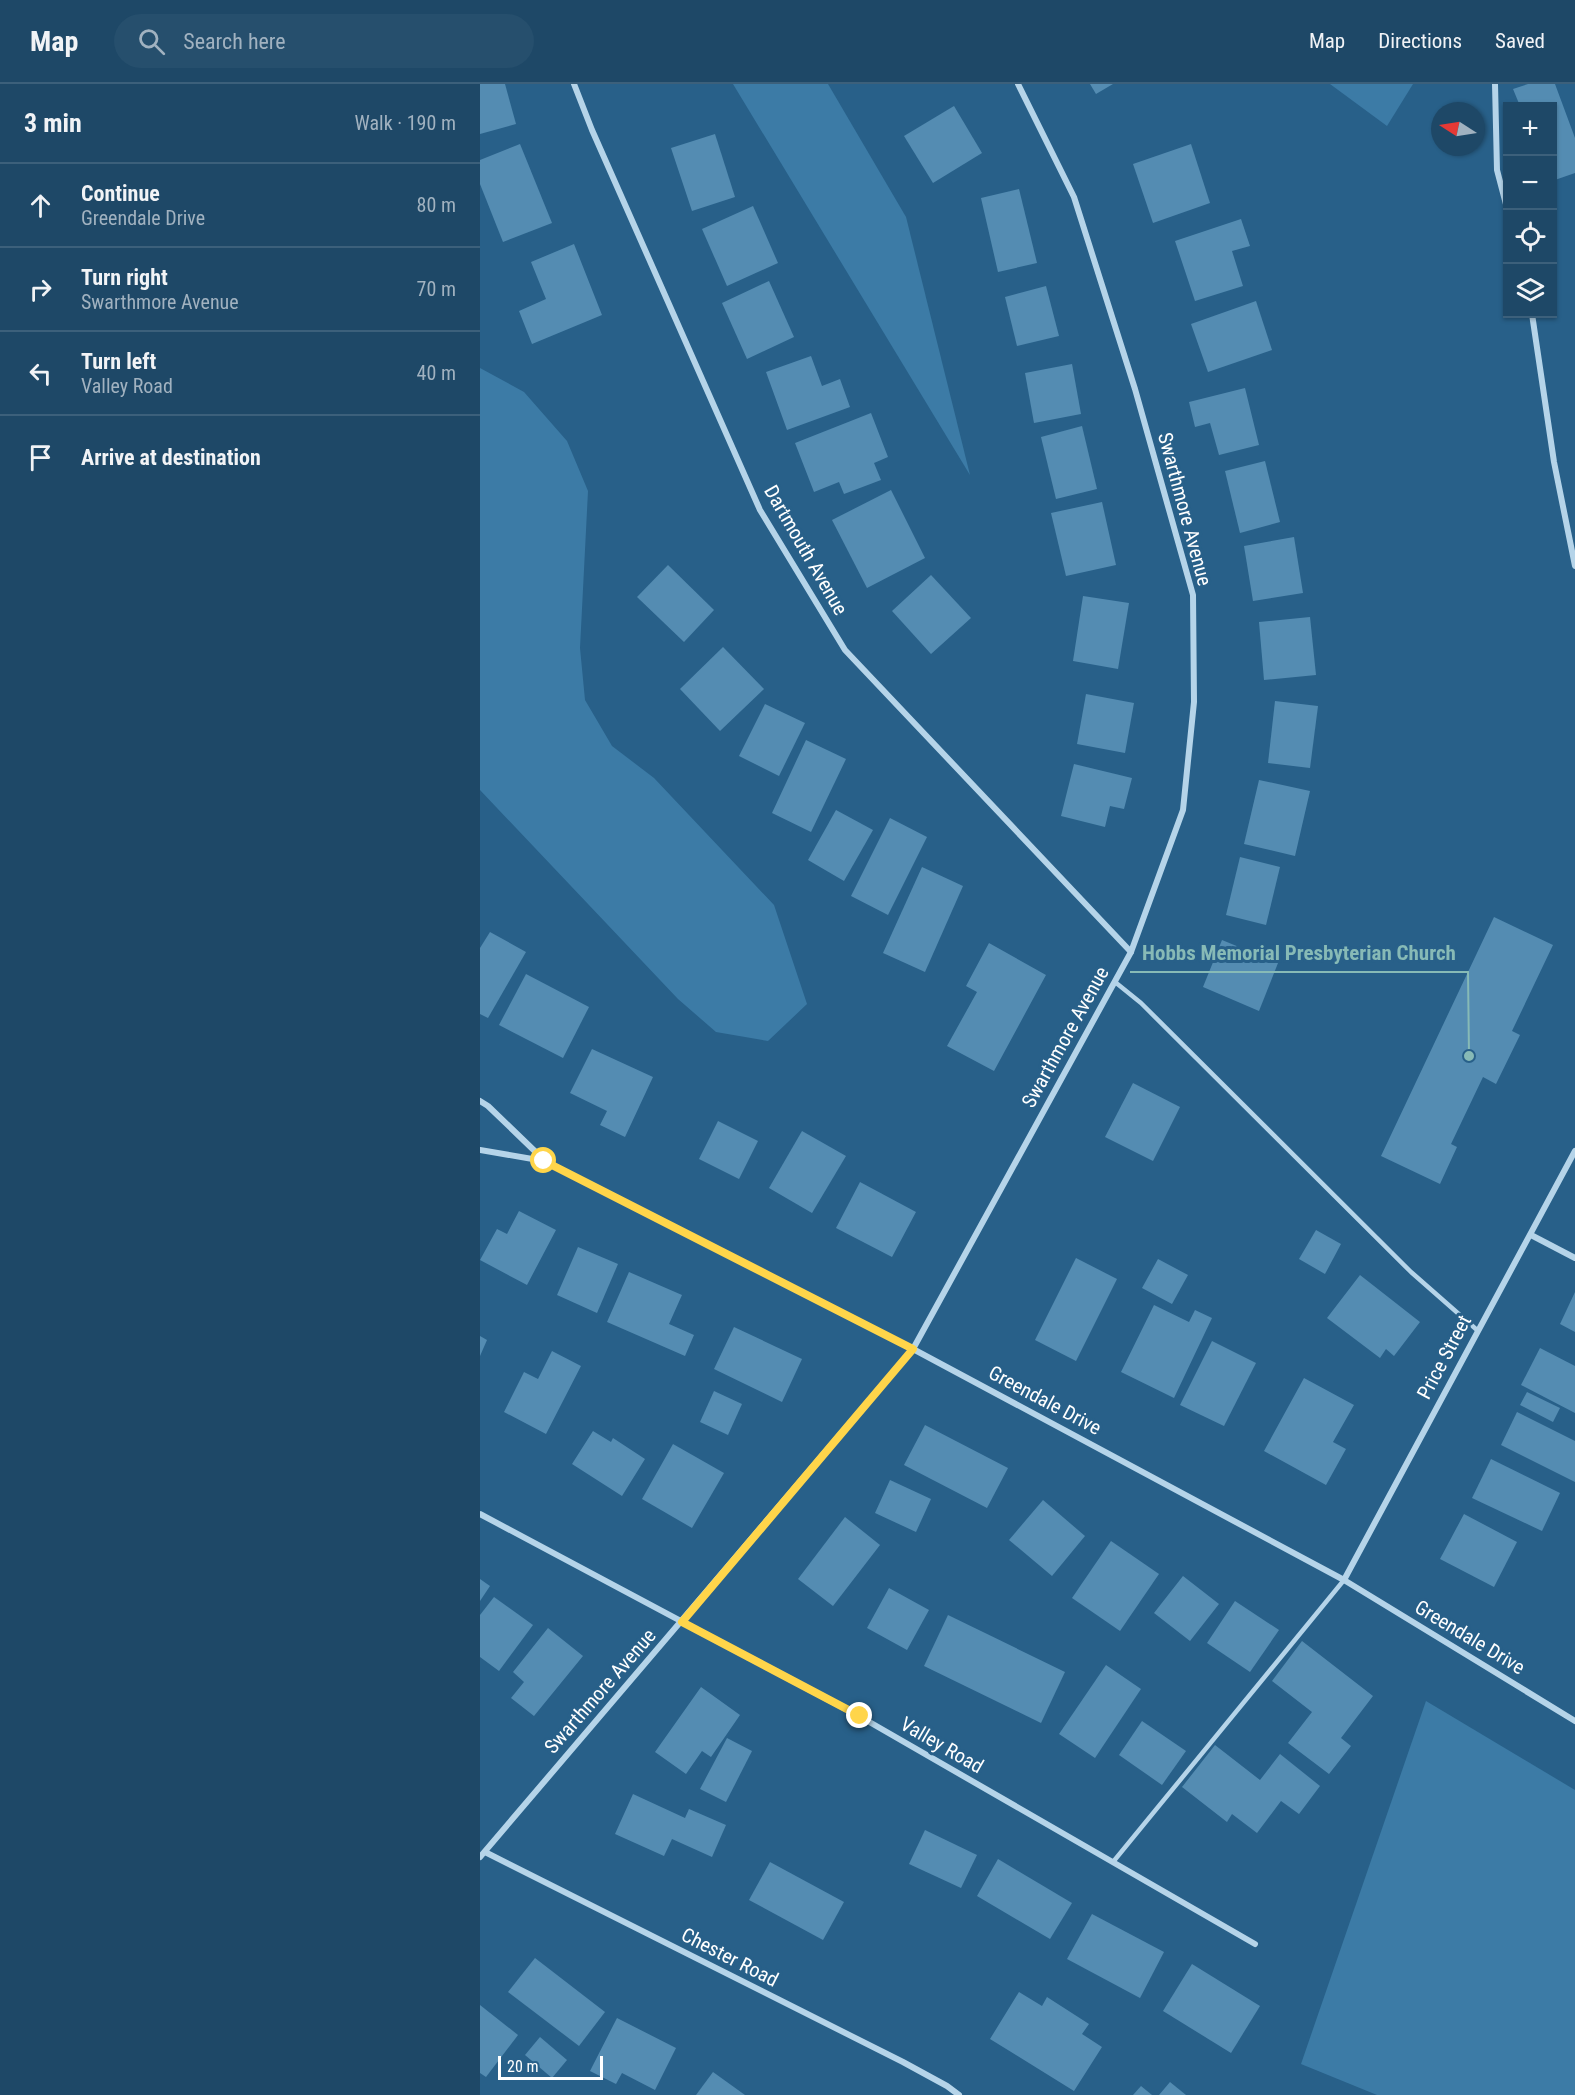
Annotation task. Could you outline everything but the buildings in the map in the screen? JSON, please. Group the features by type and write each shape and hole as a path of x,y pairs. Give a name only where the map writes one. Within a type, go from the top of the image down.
{"street":[{"name":"Dartmouth Avenue","path":"574,84 592,130 760,510 845,650 1131,952"},
{"name":"Swarthmore Avenue","path":"482,1855 913,1349 1131,952 1183,810 1194,702 1193,595 1135,389 1074,197 1018,84"},
{"path":"1495,84 1497,170 1507,210"},
{"path":"1533,318 1554,462 1575,566"},
{"path":"480,1101 488,1106 544,1161"},
{"name":"Greendale Drive","path":"480,1150 544,1161 913,1349 1344,1580 1575,1721"},
{"name":"Price Street","path":"1344,1580 1575,1151"},
{"path":"1531,1235 1575,1258"},
{"name":"Valley Road","path":"480,1514 860,1716 1255,1944"},
{"name":"Chester Road","path":"482,1855 903,2062 959,2095"}],"lane":[{"path":"1115,982 1141,1003 1411,1272 1477,1330"},
{"path":"1113,1862 1344,1580"}],"shaded area":[{"path":"733,84 828,84 906,217 970,475"},
{"path":"1330,84 1413,84 1387,126"},
{"path":"480,368 524,392 567,441 588,491 580,648 585,700 612,746 654,778 774,905 807,1004 768,1041 716,1032 678,999 480,790"},
{"path":"1426,1701 1575,1790 1575,2095 1377,2095 1301,2064"}],"place":[{"name":"Hobbs Memorial Presbyterian Church","path":"1469,1056"}],"route":[{"path":"544,1161 913,1349 682,1622 860,1716"}]}
